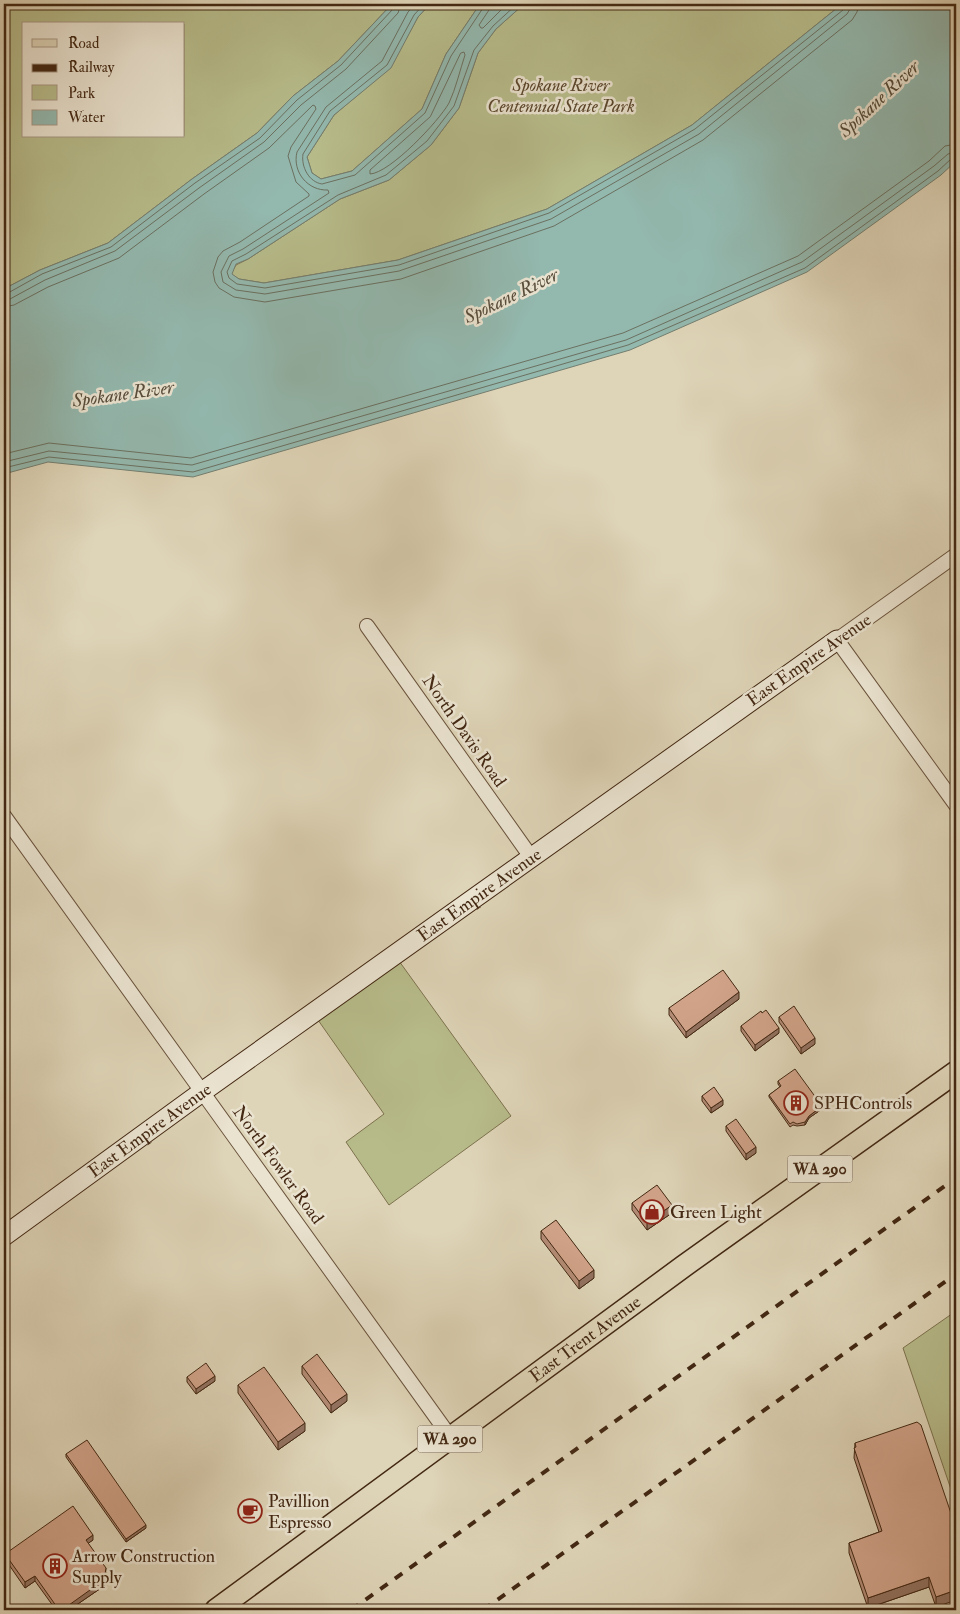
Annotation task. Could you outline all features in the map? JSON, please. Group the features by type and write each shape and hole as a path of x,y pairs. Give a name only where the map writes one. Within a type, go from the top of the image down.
{"main road":[{"name":"East Trent Avenue","path":"216,1610 684,1266 956,1072"}],"street":[{"name":"East Empire Avenue","path":"4,1236 202,1092 956,555"},
{"name":"North Davis Road","path":"367,626 531,857"},
{"path":"837,640 956,805"},
{"name":"North Fowler Road","path":"4,816 451,1438"}],"green space":[{"path":"4,4 392,4 338,61 293,96 257,133 192,179 108,243 40,270 4,289"},
{"name":"Spokane River Centennial State Park","path":"430,4 480,4 446,54 422,109 352,171 321,179 312,173 307,157 334,115 390,68 418,17"},
{"name":"Spokane River Centennial State Park","path":"524,4 842,4 692,125 547,209 398,260 264,283 239,279 231,274 236,265 340,199 389,180 431,145 459,108 478,53 496,29"},
{"path":"399,961 511,1116 389,1205 346,1142 384,1114 318,1020"},
{"path":"956,1311 956,1504 903,1348"}],"water":[{"name":"Spokane River","path":"392,4 430,4 418,17 391,68 334,115 307,157 312,173 321,179 352,171 422,109 446,54 480,4 524,4 496,29 478,53 459,108 431,145 389,180 340,199 248,259 236,264 232,274 239,279 264,283 398,260 547,209 692,125 842,4 956,4 956,161 941,175 807,272 630,350 193,477 48,462 4,474 4,289 40,270 108,243 192,179 257,133 293,96 338,61"}],"building":[{"path":"723,970 739,992 686,1032 669,1008"},
{"path":"794,1006 815,1038 801,1048 779,1017"},
{"path":"766,1010 779,1028 755,1045 741,1026 761,1011 762,1013"},
{"name":"SPHControls","path":"795,1069 822,1106 809,1116 805,1122 797,1124 793,1122 790,1124 769,1095 781,1086 778,1081"},
{"path":"714,1087 723,1100 711,1108 702,1096"},
{"path":"736,1119 756,1147 746,1154 726,1126"},
{"name":"Green Light","path":"657,1185 672,1205 647,1223 632,1203"},
{"path":"556,1220 594,1270 579,1281 541,1231"},
{"path":"317,1354 347,1394 331,1405 302,1366"},
{"path":"206,1363 215,1376 196,1389 187,1377"},
{"path":"264,1367 305,1423 278,1442 238,1385"},
{"path":"917,1422 921,1425 956,1528 956,1590 936,1597 929,1577 868,1598 849,1543 882,1531 854,1448 856,1447 855,1443"},
{"path":"87,1440 146,1525 126,1539 66,1454"},
{"name":"Arrow Construction Supply","path":"73,1506 93,1535 86,1540 106,1568 104,1580 62,1610 59,1610 35,1576 25,1582 5,1554"}],"railway":[{"path":"351,1610 956,1178"},
{"path":"483,1610 956,1274"}],"place":[{"name":"SPHControls","path":"796,1103"},
{"name":"Green Light","path":"652,1212"},
{"name":"Pavillion Espresso","path":"250,1511"},
{"name":"Arrow Construction Supply","path":"55,1566"}]}
